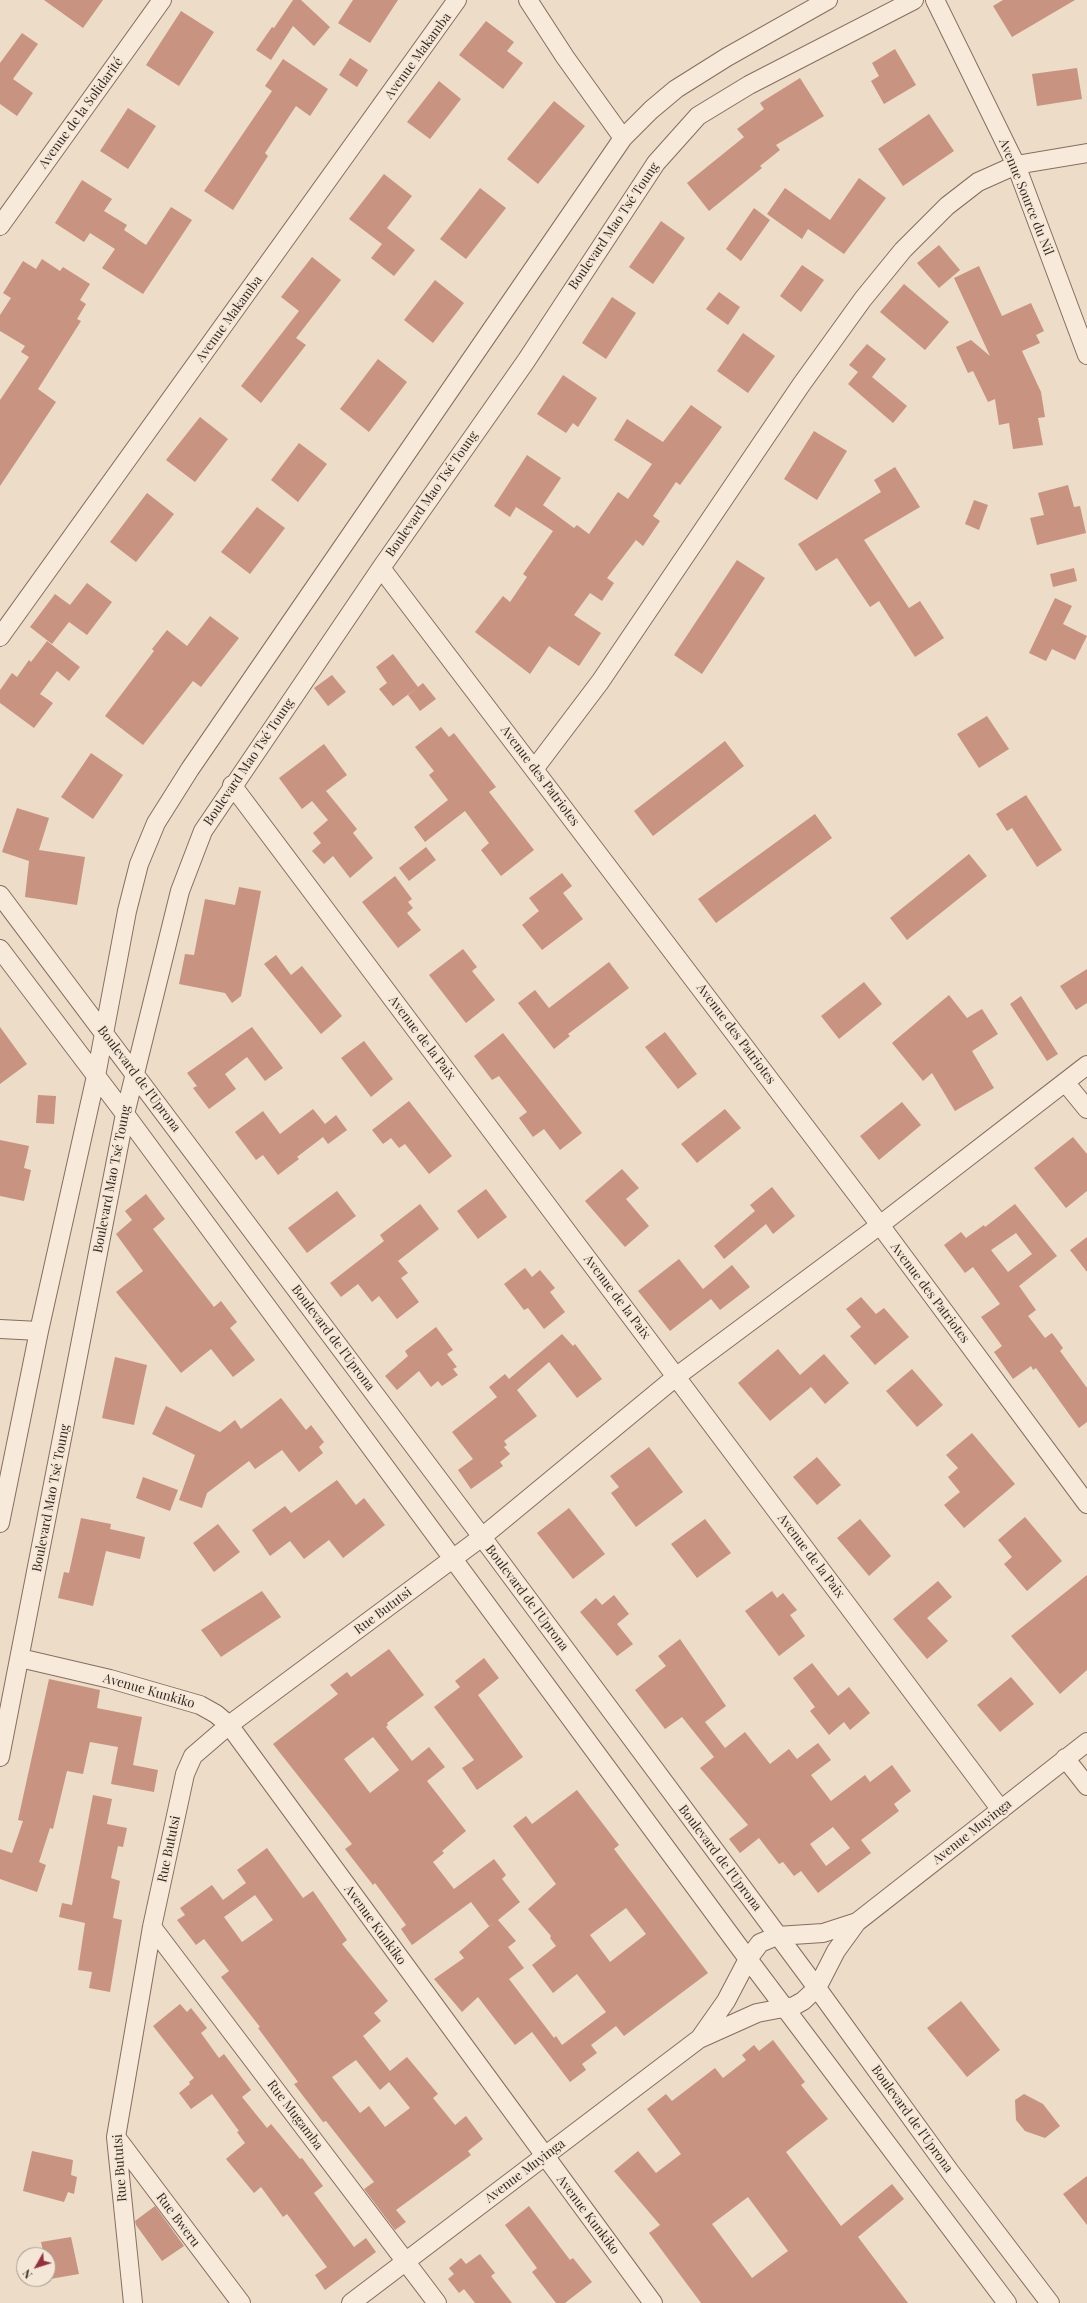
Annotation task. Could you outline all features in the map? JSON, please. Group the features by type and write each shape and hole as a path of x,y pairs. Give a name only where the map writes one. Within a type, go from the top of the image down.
{"street":[{"name":"Avenue de la Solidarité","path":"0,226 162,0"},
{"name":"Avenue Makamba","path":"0,638 457,0"},
{"path":"528,0 565,57 623,138"},
{"path":"0,1523 38,1331 96,1076 103,1032 127,911 139,864 156,823 190,769 623,138 651,110 676,89 727,57 828,0"},
{"name":"Boulevard Mao Tsé Toung","path":"0,1757 134,1072 180,891 190,861 203,831 232,785 381,568 526,361 656,163 679,136 698,116 749,85 914,0"},
{"name":"Avenue Source du Nil","path":"935,0 1016,165 1087,354"},
{"path":"535,768 600,682 801,385 863,299 903,250 947,206 978,182 1016,165 1087,152"},
{"name":"Avenue des Patriotes","path":"381,568 535,768 880,1225 1087,1504"},
{"name":"Avenue de la Paix","path":"232,785 677,1376 1001,1810"},
{"name":"Boulevard de l'Uprona","path":"0,895 482,1537 817,1988 951,2173 1050,2303"},
{"path":"0,949 125,1114 454,1558 748,1959 1007,2303"},
{"name":"Rue Bututsi","path":"133,2303 116,2137 152,1927 185,1774 193,1756 229,1725 482,1537 677,1376 880,1225 1087,1065"},
{"path":"1064,1082 1087,1109"},
{"path":"0,1329 38,1331"},
{"name":"Avenue Kunkiko","path":"20,1658 110,1679 200,1705 216,1714 229,1725 653,2303"},
{"name":"Avenue Muyinga","path":"351,2303 699,2039 757,2013 785,2008 803,2001 817,1988 836,1951 857,1922 1087,1742"},
{"path":"1065,1758 1087,1786"},
{"name":"Avenue Muyinga","path":"699,2039 726,2001 748,1959 760,1943 777,1936 823,1933 857,1922"},
{"name":"Rue Mugamba","path":"152,1927 437,2303"},
{"name":"Rue Bweru","path":"116,2137 241,2303"}],"building":[{"path":"44,0 103,0 83,28"},
{"path":"293,0 301,0 330,27 314,46 293,26 271,60 256,50 272,27 274,28"},
{"path":"353,0 398,0 370,43 338,23"},
{"path":"1003,0 1075,0 1012,37 993,6"},
{"path":"181,11 214,32 179,86 146,65"},
{"path":"486,21 514,42 507,51 523,63 503,89 459,55"},
{"path":"22,33 38,44 13,79 33,93 17,116 0,104 0,63"},
{"path":"895,49 916,85 884,104 871,81 879,76 872,63"},
{"path":"350,58 368,70 357,87 339,75"},
{"path":"283,59 328,89 310,116 296,106 265,153 268,156 233,210 204,191 272,91 265,86"},
{"path":"1077,68 1082,99 1037,106 1032,74"},
{"path":"800,78 824,116 776,145 780,150 760,166 762,168 709,211 687,183 744,137 737,129 764,109 760,103"},
{"path":"439,81 461,99 430,139 407,122"},
{"path":"554,101 585,126 538,184 507,159"},
{"path":"128,108 156,126 128,169 100,151"},
{"path":"929,114 954,151 903,186 878,149"},
{"path":"384,174 412,196 387,228 415,250 394,276 371,258 382,244 349,219"},
{"path":"859,178 886,198 844,254 808,229 802,239 767,214 785,188 830,220"},
{"path":"82,180 112,199 104,211 127,225 124,230 146,245 171,207 192,220 143,294 102,268 115,249 90,233 84,242 55,223"},
{"path":"480,188 506,208 466,259 440,239"},
{"path":"754,208 770,220 741,261 726,249"},
{"path":"661,221 685,238 653,284 629,267"},
{"path":"939,245 960,270 939,288 917,263"},
{"path":"312,257 341,280 296,338 306,345 261,403 241,386 299,311 281,297"},
{"path":"42,259 60,271 63,267 90,284 80,300 86,304 77,319 81,321 38,389 56,402 0,486 0,400 29,357 21,352 25,346 0,331 0,315 11,298 3,293 23,261 36,269"},
{"path":"802,265 824,280 801,312 780,296"},
{"path":"979,266 1002,316 1031,303 1044,331 1036,335 1040,343 1022,351 1041,392 1045,417 1038,418 1043,445 1013,449 1009,423 999,425 995,399 988,402 973,371 968,373 956,347 971,340 990,356 954,278"},
{"path":"435,280 464,303 433,343 404,320"},
{"path":"904,284 949,322 925,350 880,312"},
{"path":"719,292 740,307 728,325 706,309"},
{"path":"612,297 636,313 606,359 582,343"},
{"path":"743,333 775,356 748,393 717,371"},
{"path":"867,344 886,359 872,377 907,406 893,423 848,384 858,372 849,365"},
{"path":"378,359 407,382 369,432 340,409"},
{"path":"563,375 597,398 578,427 573,423 566,433 537,414"},
{"path":"691,405 722,427 680,485 676,482 653,516 660,521 643,546 636,540 607,578 614,583 602,601 590,593 574,615 601,633 579,666 549,646 530,674 475,632 503,596 510,602 527,577 523,574 553,531 516,507 510,517 494,506 527,455 561,478 543,505 574,528 577,525 589,534 618,492 628,499 652,464 614,440 627,419 663,442"},
{"path":"200,417 228,439 195,482 166,460"},
{"path":"814,431 847,451 817,500 784,479"},
{"path":"299,443 327,464 298,502 271,480"},
{"path":"895,467 920,507 864,540 909,608 920,601 944,638 915,657 879,601 870,607 837,558 816,571 798,544 881,492 874,480"},
{"path":"1068,485 1074,507 1080,506 1086,533 1037,545 1030,518 1044,515 1038,493"},
{"path":"147,493 174,514 136,562 110,542"},
{"path":"974,500 988,505 979,530 965,524"},
{"path":"257,507 285,528 250,574 221,552"},
{"path":"737,560 765,578 702,674 674,655"},
{"path":"1074,568 1077,581 1053,587 1050,574"},
{"path":"87,583 112,602 87,635 69,622 52,644 30,627 55,594 70,605"},
{"path":"1055,598 1072,606 1063,624 1087,636 1075,660 1052,649 1046,661 1029,653"},
{"path":"210,616 239,638 201,687 193,681 143,745 105,716 154,651 152,649 167,630 187,646"},
{"path":"47,641 80,667 69,681 57,671 40,694 53,703 34,728 0,703 0,690 12,673 17,677 29,660 31,662"},
{"path":"393,654 418,687 393,706 379,689 387,683 376,667"},
{"path":"332,675 346,692 328,706 314,688"},
{"path":"423,683 436,699 420,711 408,695"},
{"path":"987,716 1009,749 979,768 957,734"},
{"path":"441,727 449,737 454,733 496,787 489,792 534,850 501,876 481,850 489,843 465,811 425,842 414,827 448,800 429,775 434,771 415,747"},
{"path":"725,741 744,766 653,836 634,811"},
{"path":"324,744 347,775 326,791 357,829 353,833 373,858 350,878 333,856 324,864 312,851 321,843 313,833 328,820 312,801 302,809 279,778"},
{"path":"91,753 123,775 93,819 61,797"},
{"path":"1026,795 1062,850 1037,867 1012,828 1007,831 996,814"},
{"path":"17,808 49,818 39,850 85,857 77,905 25,897 29,861 2,852"},
{"path":"815,814 832,838 716,923 698,899"},
{"path":"426,847 436,860 409,881 399,868"},
{"path":"969,854 987,876 907,940 890,918"},
{"path":"562,873 572,886 563,893 583,919 542,950 522,925 539,911 529,898"},
{"path":"395,876 412,899 408,902 413,908 407,913 421,930 398,948 362,902"},
{"path":"239,887 261,891 241,996 232,1003 225,993 179,984 185,954 194,955 205,899 235,905"},
{"path":"463,949 477,967 472,971 495,1000 466,1023 429,975"},
{"path":"276,955 291,975 302,966 342,1016 321,1034 264,964"},
{"path":"609,962 629,988 568,1034 570,1036 554,1049 518,1003 535,990 549,1008"},
{"path":"1087,969 1087,1003 1076,1010 1060,986"},
{"path":"864,982 882,1004 839,1039 821,1016"},
{"path":"949,995 967,1018 982,1009 998,1034 972,1051 994,1088 955,1111 932,1073 923,1081 892,1043"},
{"path":"1021,996 1058,1054 1047,1061 1010,1004"},
{"path":"0,1027 27,1064 0,1084"},
{"path":"252,1027 283,1068 265,1081 247,1057 225,1074 236,1089 209,1109 193,1088 197,1086 187,1073"},
{"path":"665,1032 697,1074 678,1089 645,1047"},
{"path":"503,1033 582,1133 560,1150 544,1129 533,1137 519,1118 527,1112 499,1076 492,1080 474,1056"},
{"path":"364,1041 393,1079 371,1097 341,1058"},
{"path":"38,1095 56,1096 54,1124 36,1123"},
{"path":"409,1101 452,1156 429,1174 405,1144 399,1148 391,1138 383,1144 372,1130"},
{"path":"902,1102 921,1125 879,1160 860,1136"},
{"path":"313,1109 325,1124 336,1115 347,1130 328,1144 323,1137 297,1157 299,1159 278,1175 263,1155 256,1160 235,1132 263,1111 280,1134"},
{"path":"725,1109 741,1128 697,1163 681,1144"},
{"path":"1073,1137 1087,1154 1087,1191 1066,1208 1034,1168"},
{"path":"0,1140 29,1146 24,1168 31,1170 24,1201 0,1196"},
{"path":"622,1169 639,1188 626,1199 649,1226 625,1247 585,1201"},
{"path":"772,1187 795,1216 773,1234 766,1224 724,1259 714,1246 755,1211 750,1205"},
{"path":"486,1189 507,1217 478,1239 457,1211"},
{"path":"337,1191 356,1216 307,1253 288,1228"},
{"path":"146,1194 165,1219 153,1229 214,1307 221,1301 237,1322 230,1328 255,1360 233,1377 211,1349 181,1373 116,1292 143,1271 116,1234 132,1220 125,1211"},
{"path":"420,1204 439,1229 398,1261 408,1273 401,1278 419,1302 397,1319 379,1296 372,1302 358,1284 341,1297 330,1283 384,1241 380,1235"},
{"path":"1015,1204 1057,1256 1019,1286 1036,1310 1028,1316 1045,1338 1052,1333 1063,1348 1060,1351 1087,1388 1087,1422 1079,1428 1036,1368 1033,1370 1031,1366 1013,1379 994,1352 1002,1346 981,1317 1000,1304 973,1267 965,1273 944,1245 961,1232 966,1238 984,1225 985,1227","holes":["1016,1233 1032,1254 1008,1272 991,1250"]},
{"path":"1087,1237 1087,1272 1070,1250"},
{"path":"679,1259 703,1289 732,1265 750,1287 720,1310 711,1299 670,1331 638,1291"},
{"path":"525,1268 532,1277 540,1270 555,1288 550,1292 565,1312 544,1329 528,1308 524,1310 504,1284"},
{"path":"861,1297 876,1314 884,1308 909,1337 875,1365 850,1336 861,1327 846,1309"},
{"path":"436,1327 453,1350 447,1354 457,1367 453,1369 458,1375 442,1386 438,1381 431,1387 419,1371 397,1390 385,1376 408,1356 405,1351"},
{"path":"562,1334 573,1346 575,1344 602,1379 577,1398 549,1362 517,1390 537,1416 504,1441 507,1445 504,1447 510,1454 500,1462 503,1466 471,1489 458,1470 473,1459 452,1432 497,1397 489,1387 505,1374 509,1379"},
{"path":"778,1349 800,1375 824,1354 849,1383 825,1404 811,1387 770,1421 738,1383"},
{"path":"115,1357 147,1365 134,1425 102,1418"},
{"path":"912,1369 943,1405 917,1427 886,1391"},
{"path":"281,1398 306,1430 311,1425 324,1442 319,1447 323,1453 299,1472 282,1450 255,1469 249,1461 207,1493 202,1508 179,1500 195,1455 152,1434 166,1406 220,1432 235,1420 241,1429"},
{"path":"972,1433 1015,1484 964,1528 944,1505 960,1492 948,1477 958,1468 946,1455"},
{"path":"649,1447 683,1492 636,1527 611,1493 619,1487 610,1476"},
{"path":"817,1457 841,1485 817,1505 793,1477"},
{"path":"143,1477 178,1490 170,1511 136,1498"},
{"path":"337,1480 356,1505 364,1498 385,1525 343,1558 329,1540 304,1559 290,1541 270,1556 252,1530 285,1506 291,1513"},
{"path":"569,1508 605,1554 573,1579 537,1533"},
{"path":"1025,1517 1062,1561 1027,1591 1004,1564 1012,1557 998,1540"},
{"path":"81,1518 111,1524 110,1529 145,1537 140,1559 106,1551 93,1606 58,1598 64,1572 69,1573"},
{"path":"705,1519 731,1553 697,1578 671,1544"},
{"path":"860,1519 891,1556 869,1576 837,1538"},
{"path":"218,1524 240,1552 214,1572 193,1543"},
{"path":"1087,1575 1087,1670 1060,1694 1011,1636"},
{"path":"938,1581 952,1597 927,1618 948,1641 927,1659 893,1619"},
{"path":"262,1591 281,1617 221,1657 201,1630"},
{"path":"772,1591 777,1598 783,1593 797,1610 790,1615 805,1636 779,1656 745,1611"},
{"path":"614,1595 629,1614 617,1624 633,1644 617,1656 580,1612 596,1598 602,1605"},
{"path":"680,1639 726,1706 705,1722 725,1748 745,1732 770,1764 789,1749 797,1759 818,1743 831,1760 811,1775 831,1801 865,1775 870,1782 892,1765 911,1791 894,1804 899,1811 861,1840 871,1853 818,1893 801,1871 794,1876 783,1862 779,1864 759,1838 740,1853 729,1839 748,1825 700,1768 714,1757 682,1717 665,1729 635,1690 666,1666 658,1656","holes":["833,1827 850,1848 826,1866 810,1844"]},
{"path":"389,1649 424,1695 387,1723 388,1725 386,1727 412,1761 429,1747 445,1767 427,1781 466,1831 442,1851 444,1853 433,1862 454,1889 494,1859 506,1875 502,1879 520,1902 498,1920 516,1941 508,1947 524,1968 509,1979 554,2038 556,2036 562,2045 606,2012 577,1974 553,1993 532,1965 556,1946 550,1938 551,1936 528,1909 556,1884 513,1826 526,1816 532,1824 577,1790 619,1845 614,1849 708,1973 624,2036 616,2026 591,2045 597,2053 582,2064 586,2070 570,2082 532,2032 515,2045 478,1997 462,2012 434,1979 464,1958 459,1952 493,1923 489,1926 471,1902 412,1945 401,1929 406,1925 375,1883 373,1885 345,1849 352,1844 273,1744 338,1694 330,1685 347,1672 351,1677","holes":["373,1737 399,1770 370,1793 344,1759","626,1908 646,1934 610,1962 590,1935"]},
{"path":"484,1658 499,1678 478,1695 523,1757 477,1790 462,1768 474,1760 434,1707 460,1687 455,1681"},
{"path":"812,1663 838,1696 849,1687 870,1713 850,1730 844,1722 829,1735 810,1711 815,1707 793,1678"},
{"path":"1011,1677 1034,1704 1000,1732 977,1705"},
{"path":"49,1679 100,1690 97,1708 142,1717 133,1765 158,1770 154,1792 111,1784 118,1747 90,1742 83,1774 67,1771 53,1829 50,1828 39,1862 46,1865 37,1892 0,1879 0,1849 12,1853 23,1821 18,1820"},
{"path":"93,1795 112,1799 107,1824 127,1828 123,1847 118,1846 111,1878 120,1881 113,1918 122,1920 110,1992 89,1988 92,1972 78,1970 85,1923 59,1917 62,1903 72,1905"},
{"path":"267,1848 303,1898 313,1891 347,1940 342,1944 388,2001 374,2013 381,2021 363,2036 390,2071 407,2057 438,2094 433,2098 455,2125 466,2116 483,2139 468,2151 471,2155 396,2210 406,2222 395,2230 364,2189 374,2182 326,2121 323,2122 294,2084 298,2082 258,2028 260,2027 221,1977 229,1971 204,1939 196,1945 177,1920 185,1915 180,1908 212,1885 223,1900 246,1883 237,1870","holes":["255,1895 273,1920 242,1942 224,1917","356,2060 380,2090 389,2082 410,2108 385,2127 369,2106 360,2113 332,2077"]},
{"path":"961,2001 1000,2050 967,2077 927,2028"},
{"path":"180,2004 187,2012 191,2008 207,2028 201,2033 219,2058 224,2054 251,2090 242,2097 267,2128 271,2124 300,2159 302,2158 323,2186 314,2193 354,2247 366,2238 376,2252 325,2290 315,2275 327,2267 287,2214 283,2217 261,2187 254,2193 226,2159 245,2143 237,2132 239,2131 212,2094 191,2109 179,2093 190,2084 189,2082 194,2078 153,2026"},
{"path":"773,2040 805,2082 801,2085 828,2119 786,2152 841,2226 892,2184 904,2199 858,2237 908,2303 701,2303 649,2233 660,2225 614,2171 638,2151 656,2173 681,2154 647,2109 666,2094 672,2101 715,2068 723,2078 746,2060 742,2055 754,2045 759,2051","holes":["748,2197 788,2251 752,2278 712,2224"]},
{"path":"1024,2094 1043,2104 1060,2126 1045,2138 1025,2131 1016,2120 1015,2100"},
{"path":"32,2151 73,2160 71,2175 77,2177 74,2194 68,2192 64,2202 23,2191"},
{"path":"1087,2176 1087,2225 1063,2194"},
{"path":"155,2206 184,2246 162,2261 136,2225 135,2221"},
{"path":"529,2206 570,2260 573,2258 592,2282 565,2303 556,2303 532,2272 537,2268 505,2225"},
{"path":"71,2237 79,2274 56,2278 56,2247 42,2247 41,2242"},
{"path":"480,2254 495,2273 491,2276 512,2303 475,2303 464,2289 459,2293 448,2279 454,2274 449,2268 461,2258 466,2264"}]}
